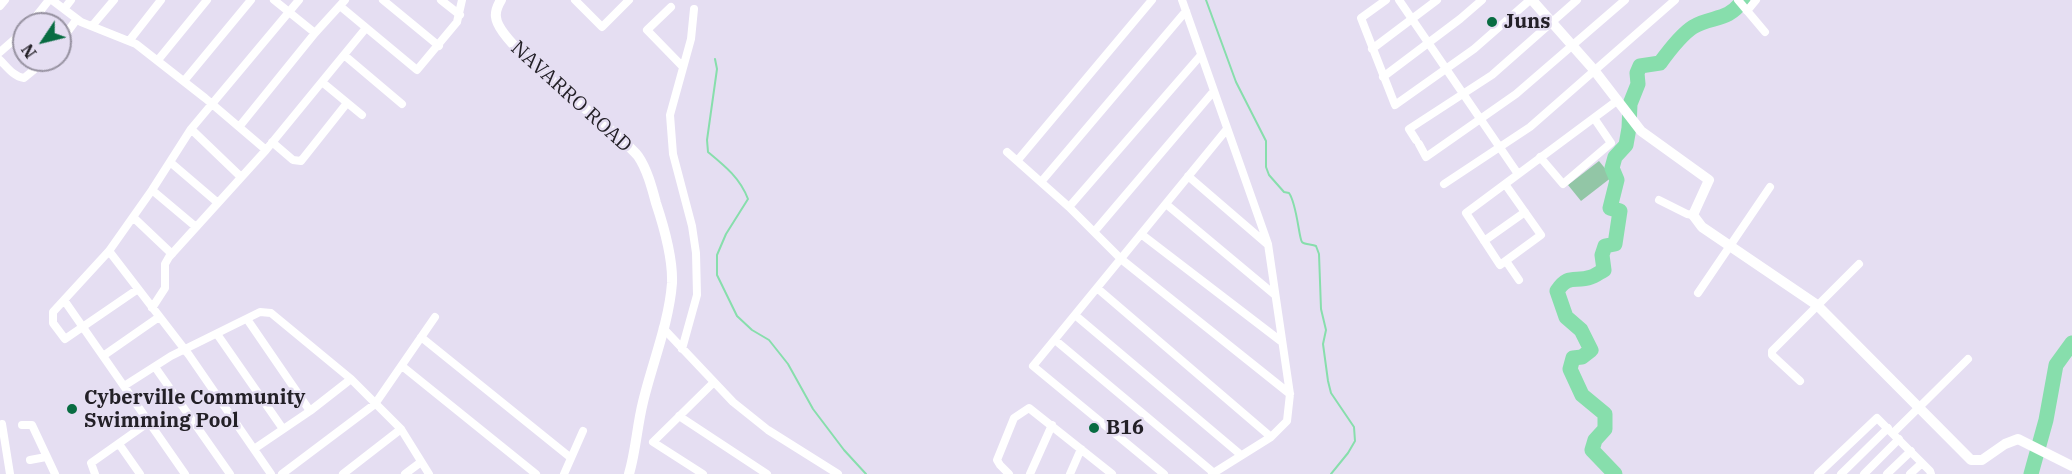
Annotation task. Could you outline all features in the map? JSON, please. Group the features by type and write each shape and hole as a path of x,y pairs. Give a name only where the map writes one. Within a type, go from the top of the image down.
{"street":[{"path":"0,6 5,0"},
{"path":"40,12 51,0 77,19 129,41 158,60 266,150"},
{"path":"64,9 71,0"},
{"path":"92,26 114,0"},
{"path":"129,41 161,0"},
{"path":"158,60 207,0"},
{"path":"184,81 251,0"},
{"path":"274,0 315,33"},
{"path":"138,289 65,339 53,323 53,312 109,250 171,162 191,129 299,0"},
{"path":"383,0 439,45"},
{"path":"441,0 460,15"},
{"path":"239,127 315,33 343,3 366,28 417,70 439,45 460,15 462,0"},
{"name":"NAVARRO ROAD","path":"501,0 497,6 496,17 508,41 611,130 638,157 661,216 672,281 663,328 642,405 635,452 629,474"},
{"path":"575,0 602,27 629,0"},
{"path":"1017,161 1152,0"},
{"path":"1055,340 1213,474 1271,437 1287,421 1290,394 1268,244 1182,0"},
{"path":"1386,0 1361,18 1395,105 1474,49 1531,0 1594,70 1641,131 1709,180 1693,215"},
{"path":"1399,0 1518,174"},
{"path":"1372,49 1437,0"},
{"path":"1383,77 1482,0"},
{"path":"1577,0 1492,75 1409,129 1426,157 1516,94 1625,0"},
{"path":"1444,184 1530,127 1675,0"},
{"path":"1738,0 1765,32"},
{"path":"1747,11 1756,0"},
{"path":"670,7 647,30 683,67"},
{"path":"682,349 697,295 697,274 692,226 678,177 670,135 670,115 691,39 694,9"},
{"path":"1041,182 1186,11"},
{"path":"72,26 77,19"},
{"path":"152,308 165,288 165,264 172,254 273,142 366,28"},
{"path":"0,52 12,42"},
{"path":"344,55 402,104"},
{"path":"1069,207 1201,55"},
{"path":"0,60 20,78 24,78 31,72"},
{"path":"322,82 362,115"},
{"path":"1094,232 1213,92"},
{"path":"273,142 293,160 301,161 347,104"},
{"path":"1505,184 1541,235 1500,266 1466,213 1518,174 1594,118 1621,105"},
{"path":"1540,158 1563,184 1611,143 1594,118"},
{"path":"191,129 241,177"},
{"path":"1164,474 1034,366 1227,129"},
{"path":"1007,152 1069,207 1121,259 1290,394"},
{"path":"171,162 218,203"},
{"path":"1188,176 1268,244"},
{"path":"1698,293 1770,187"},
{"path":"152,190 196,227"},
{"path":"1659,200 1693,215 1702,227 1817,305 1971,460 1982,460 2005,444 2018,439 2072,466"},
{"path":"1166,204 1275,296"},
{"path":"1484,240 1525,212"},
{"path":"133,217 172,254"},
{"path":"1141,234 1282,342"},
{"path":"109,250 185,350 271,474"},
{"path":"1506,261 1519,280"},
{"path":"1800,381 1772,355 1772,351 1859,264"},
{"path":"1097,288 1271,437"},
{"path":"64,300 185,474"},
{"path":"124,386 171,356 260,312 271,314 351,379 401,429 429,474"},
{"path":"1075,315 1241,455"},
{"path":"103,356 159,317"},
{"path":"282,474 375,404 435,317"},
{"path":"247,319 310,411"},
{"path":"663,328 713,383 750,416 838,474"},
{"path":"217,334 283,429"},
{"path":"422,337 571,458"},
{"path":"1841,474 1893,433 1968,359"},
{"path":"402,366 536,474"},
{"path":"155,367 230,474"},
{"path":"254,449 310,411 351,379"},
{"path":"703,474 653,442 713,383"},
{"path":"1009,474 997,460 1014,418 1029,408 1112,474"},
{"path":"679,417 767,474"},
{"path":"1818,474 1875,418 1880,419 1931,474"},
{"path":"95,474 92,463 149,422"},
{"path":"4,424 10,474"},
{"path":"22,425 32,425 55,474"},
{"path":"1030,474 1052,425"},
{"path":"343,474 401,429"},
{"path":"564,474 583,431"},
{"path":"1864,474 1893,433"},
{"path":"119,444 140,474"},
{"path":"1070,474 1081,449"},
{"path":"1887,474 1911,451"},
{"path":"30,460 46,456"},
{"path":"405,474 421,462"},
{"path":"1910,474 1922,463"}],"green space":[{"path":"1599,161 1612,177 1581,201 1568,185"}],"waterway":[{"path":"1206,0 1236,82 1266,141 1266,167 1269,175 1292,198 1302,242 1316,246 1319,254 1321,309 1326,330 1323,344 1328,381 1331,393 1354,427 1355,441 1331,474"},
{"path":"1615,474 1592,450 1595,440 1605,429 1605,414 1582,395 1570,369 1573,358 1582,357 1591,350 1581,330 1566,317 1557,291 1569,280 1585,279 1604,270 1602,255 1605,246 1615,244 1620,211 1610,208 1617,180 1612,168 1615,157 1626,145 1630,104 1638,84 1637,73 1640,66 1660,63 1689,30 1700,23 1731,12 1743,0"},
{"path":"715,59 717,69 707,140 708,152 726,167 748,199 726,234 717,255 717,275 737,316 752,330 769,340 788,364 813,409 844,450 866,474"},
{"path":"2031,474 2046,420 2056,365 2072,343"}],"place":[{"name":"Juns","path":"1492,22"},
{"name":"Cyberville Community Swimming Pool","path":"72,409"},
{"name":"B16","path":"1094,428"}]}
